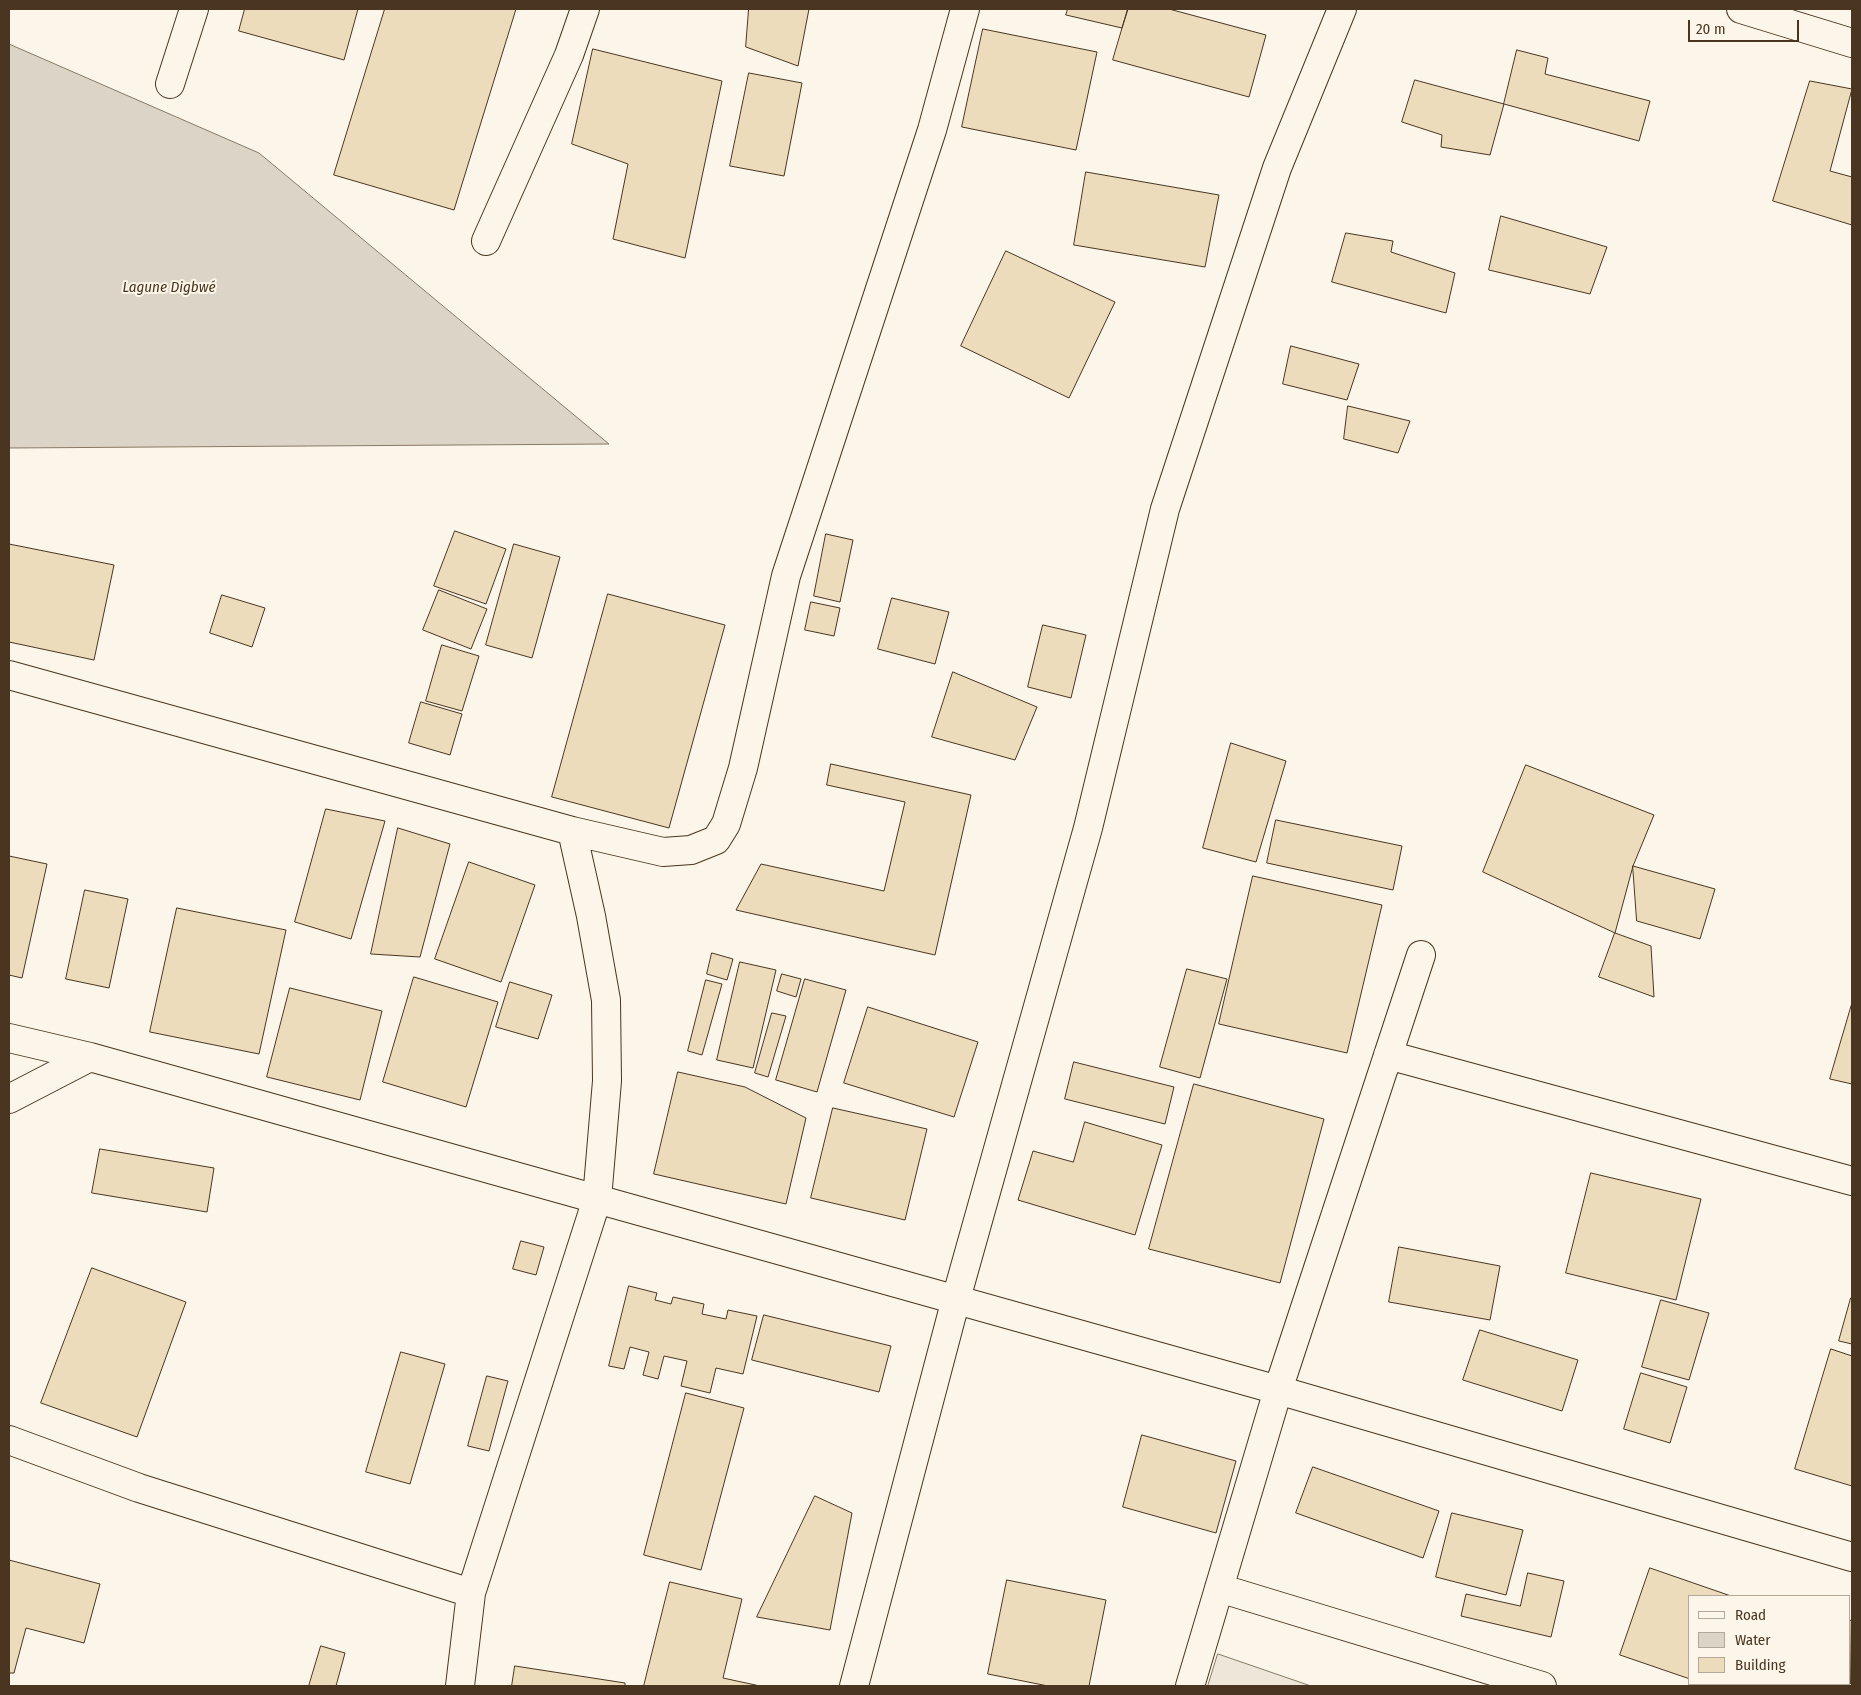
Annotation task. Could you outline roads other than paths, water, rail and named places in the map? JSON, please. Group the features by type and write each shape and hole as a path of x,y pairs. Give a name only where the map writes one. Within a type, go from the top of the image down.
{"street":[{"path":"170,84 194,9"},
{"path":"486,241 569,55 585,9"},
{"path":"9,675 572,831 662,852 691,850 716,840 726,824 743,768 786,576 932,130 964,9"},
{"path":"854,1686 956,1299 1088,828 1165,509 1277,168 1342,9"},
{"path":"1741,9 1852,43"},
{"path":"460,1686 471,1593 597,1200 607,1081 606,1000 592,916 572,831"},
{"path":"1190,1686 1278,1390 1421,955"},
{"path":"9,1038 90,1057 956,1299 1278,1390 1852,1558"},
{"path":"1388,1055 1852,1181"},
{"path":"9,1100 90,1057"},
{"path":"9,1440 139,1488 471,1593"},
{"path":"1219,1588 1542,1686"}],"water":[{"name":"Lagune Digbwé","path":"9,44 259,153 609,444 9,448"}]}
